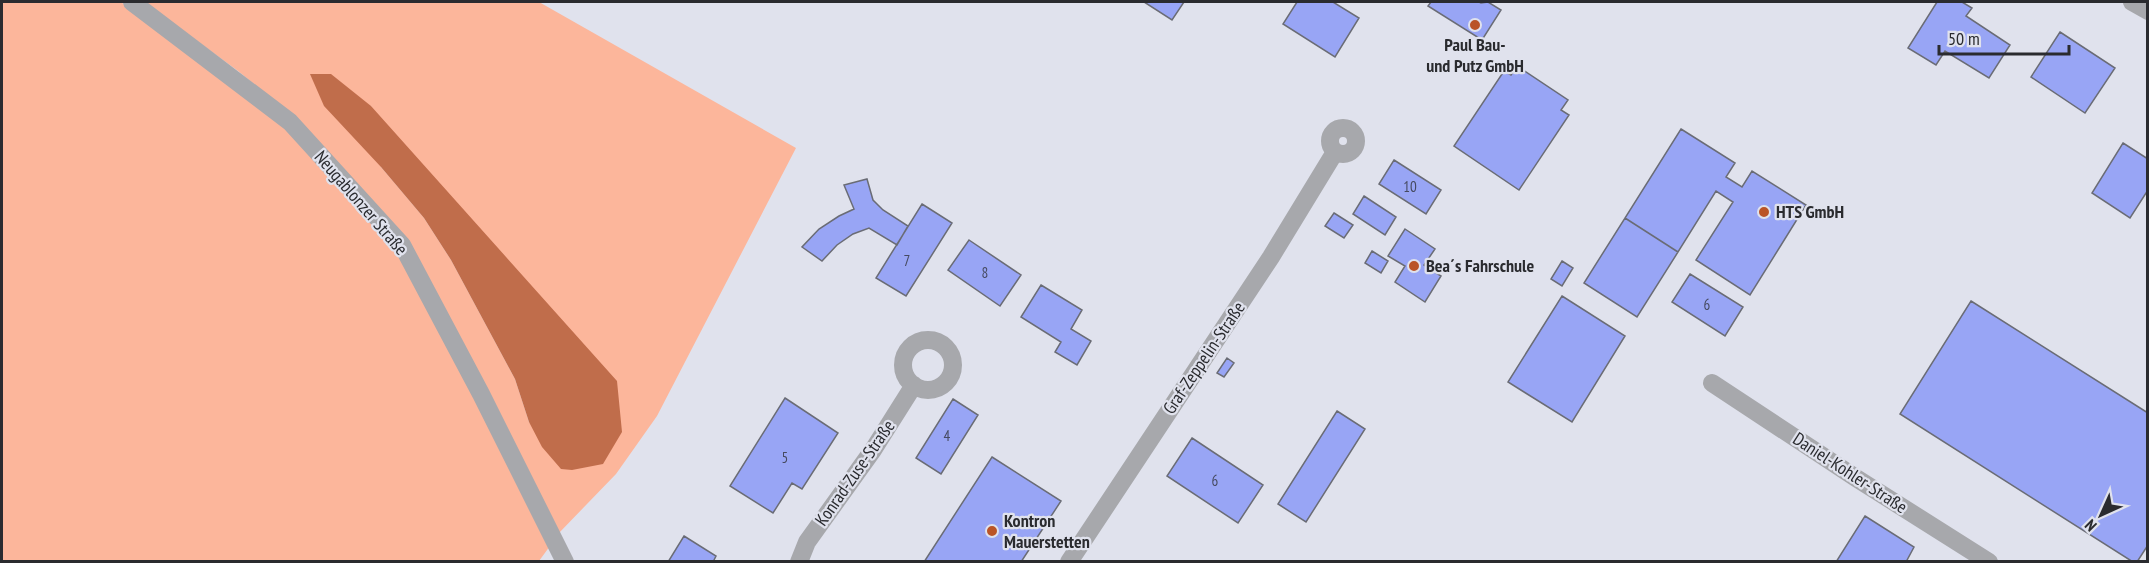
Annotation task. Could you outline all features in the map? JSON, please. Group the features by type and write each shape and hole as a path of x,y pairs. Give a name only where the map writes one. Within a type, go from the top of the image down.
{"street":[{"name":"Neugablonzer Straße","path":"132,2 290,123 402,244 482,394 565,561"},
{"path":"2132,2 2148,11"},
{"name":"Graf-Zeppelin-Straße","path":"1069,561 1271,257 1335,152"},
{"name":"Daniel-Kohler-Straße","path":"1713,383 1856,478 1989,561"},
{"name":"Konrad-Zuse-Straße","path":"799,561 807,542 873,450 914,386"}],"shaded area":[{"path":"2,2 121,2 285,126 398,246 550,546 539,561 2,561"},
{"path":"144,2 539,2 796,148 657,416 616,474 558,534 408,242 297,119 238,71","holes":["371,106 572,470 529,422 515,379 451,260 424,218 381,167"]},
{"path":"310,74 331,74 371,106 617,381 622,432 603,464 572,470 561,469 542,447 529,422 515,379 451,260 424,218 381,167 324,106"}],"building":[{"path":"1144,2 1184,2 1172,20"},
{"path":"1297,2 1333,2 1359,18 1335,57 1283,24"},
{"name":"Paul Bau- und Putz GmbH","path":"1431,2 1488,2 1501,10 1482,40 1428,6"},
{"path":"1937,2 1962,2 1972,8 1966,16 2010,45 1989,78 1945,51 1936,65 1908,48"},
{"path":"2060,32 2115,68 2085,113 2031,77"},
{"path":"1517,66 1568,100 1561,110 1569,115 1519,190 1454,146 1504,71 1511,75"},
{"name":"HTS GmbH","path":"1681,129 1735,163 1726,177 1742,187 1752,171 1806,205 1750,295 1696,260 1733,202 1716,191 1678,252 1625,218"},
{"path":"2123,143 2148,159 2148,190 2130,218 2092,193"},
{"path":"1394,160 1441,190 1426,214 1379,184"},
{"path":"867,179 873,200 883,210 908,226 897,245 869,228 853,234 837,245 822,261 802,247 819,229 854,209 844,185"},
{"path":"1364,196 1396,217 1385,235 1353,214"},
{"path":"922,204 952,223 906,296 876,278"},
{"path":"1334,213 1353,225 1344,238 1325,226"},
{"path":"1625,218 1678,252 1637,317 1584,283"},
{"name":"Bea´s Fahrschule","path":"1405,229 1435,249 1424,265 1441,276 1425,302 1395,282 1405,266 1388,256"},
{"path":"969,240 1021,275 1000,306 948,270"},
{"path":"1372,251 1388,261 1381,273 1365,263"},
{"path":"1562,261 1573,268 1562,286 1551,279"},
{"path":"1690,274 1743,307 1725,336 1672,302"},
{"path":"1041,285 1082,310 1071,329 1091,341 1077,365 1055,352 1061,342 1021,317"},
{"path":"1562,296 1625,336 1572,422 1508,382"},
{"path":"1971,301 2148,413 2148,545 2137,562 2133,562 1900,414"},
{"path":"1227,358 1234,363 1224,377 1217,373"},
{"path":"785,398 838,433 802,489 792,483 773,513 730,486"},
{"path":"953,399 978,415 941,474 916,458"},
{"path":"1337,411 1365,429 1306,522 1278,504"},
{"path":"1192,438 1263,485 1238,523 1167,476"},
{"name":"Kontron Mauerstetten","path":"992,457 1061,501 1021,562 924,562"},
{"path":"1865,516 1914,547 1906,562 1836,562"},
{"path":"684,536 716,556 713,562 668,562"}],"place":[{"name":"Paul Bau- und Putz GmbH","path":"1475,25"},
{"name":"HTS GmbH","path":"1764,212"},
{"name":"Bea´s Fahrschule","path":"1414,266"},
{"name":"Kontron Mauerstetten","path":"992,531"}]}
